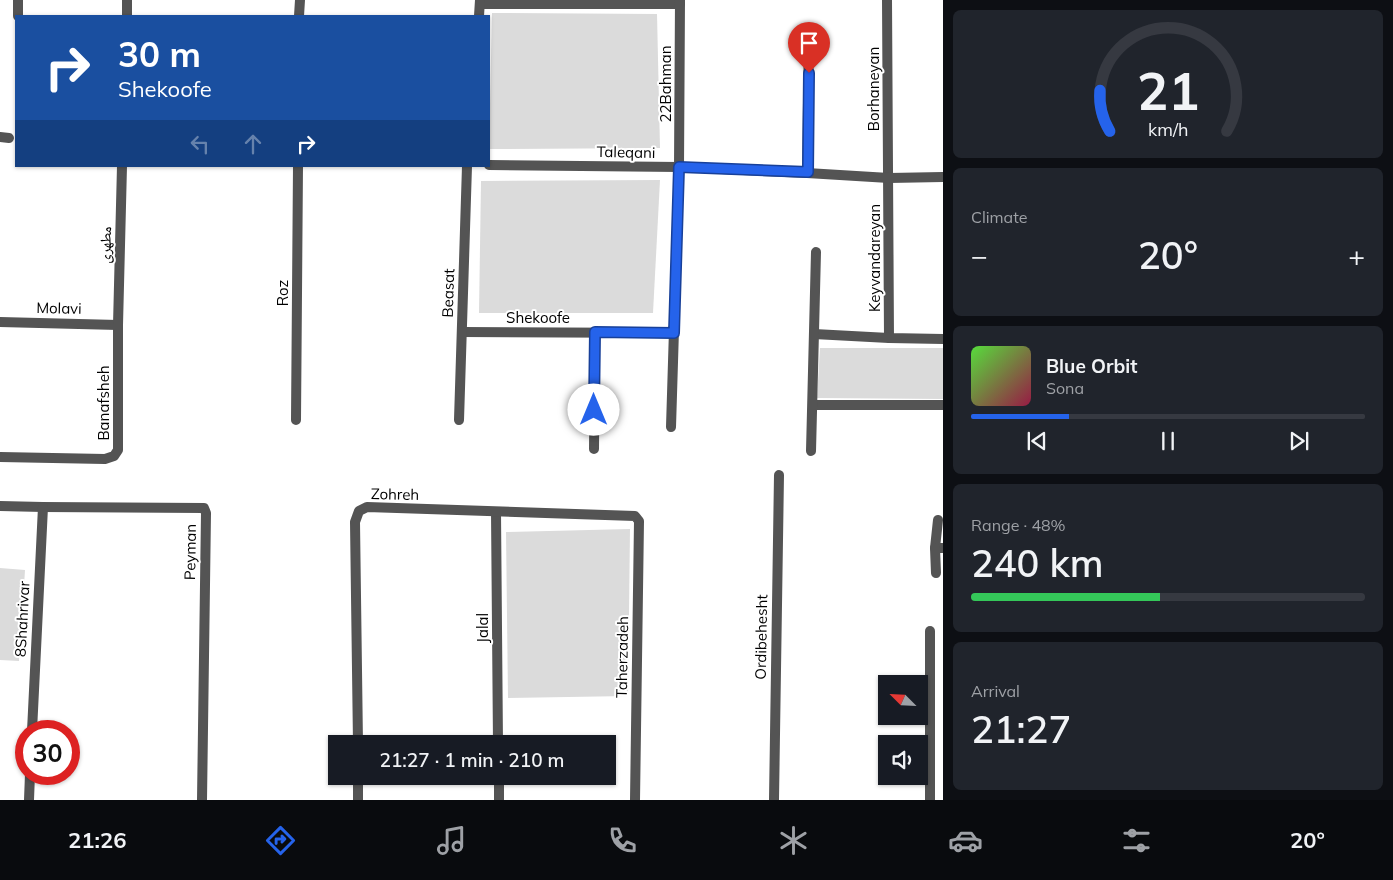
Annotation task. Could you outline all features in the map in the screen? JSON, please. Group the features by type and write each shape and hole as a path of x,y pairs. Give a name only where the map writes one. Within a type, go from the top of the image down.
{"street":[{"path":"18,0 18,15"},
{"path":"127,0 127,15"},
{"path":"300,0 300,15"},
{"name":"Borhaneyan","path":"887,0 889,178"},
{"path":"479,15 480,2 680,2"},
{"name":"22Bahman","path":"671,427 679,167 680,2"},
{"path":"808,172 809,33"},
{"name":"Taleqani","path":"490,165 679,167 808,172 889,178 943,177"},
{"name":"مطهری","path":"118,325 122,167"},
{"name":"Roz","path":"296,420 298,167"},
{"name":"Beasat","path":"459,420 467,167"},
{"name":"Keyvandareyan","path":"888,338 889,178"},
{"path":"812,451 816,252"},
{"name":"Molavi","path":"0,322 118,325"},
{"name":"Banafsheh","path":"0,458 105,459 114,456 118,450 118,325"},
{"name":"Shekoofe","path":"462,332 674,333"},
{"path":"594,449 595,332"},
{"path":"814,334 943,340"},
{"path":"813,405 943,405"},
{"name":"Ordibehesht","path":"774,800 779,475"},
{"name":"Peyman","path":"0,506 204,508 206,513 202,800"},
{"name":"8Shahrivar","path":"32,720 42,507"},
{"name":"Zohreh","path":"358,735 355,522 359,511 366,507 635,516"},
{"name":"Jalal","path":"496,512 498,735"},
{"name":"Taherzadeh","path":"635,516 639,521 635,800"},
{"path":"936,573 939,548 938,520"},
{"path":"930,631 930,800"},
{"path":"29,800 30,785"},
{"path":"358,785 358,800"},
{"path":"499,785 499,800"}],"shaded area":[{"path":"492,13 657,14 660,148 490,149"},
{"path":"660,180 653,313 479,313 481,181"},
{"path":"820,348 943,348 943,399 817,398"},
{"path":"630,529 628,696 508,698 506,532"},
{"path":"0,568 25,570 19,661 0,660"}],"route":[{"path":"594,410 595,332 674,333 679,167 808,172 809,73"}]}
